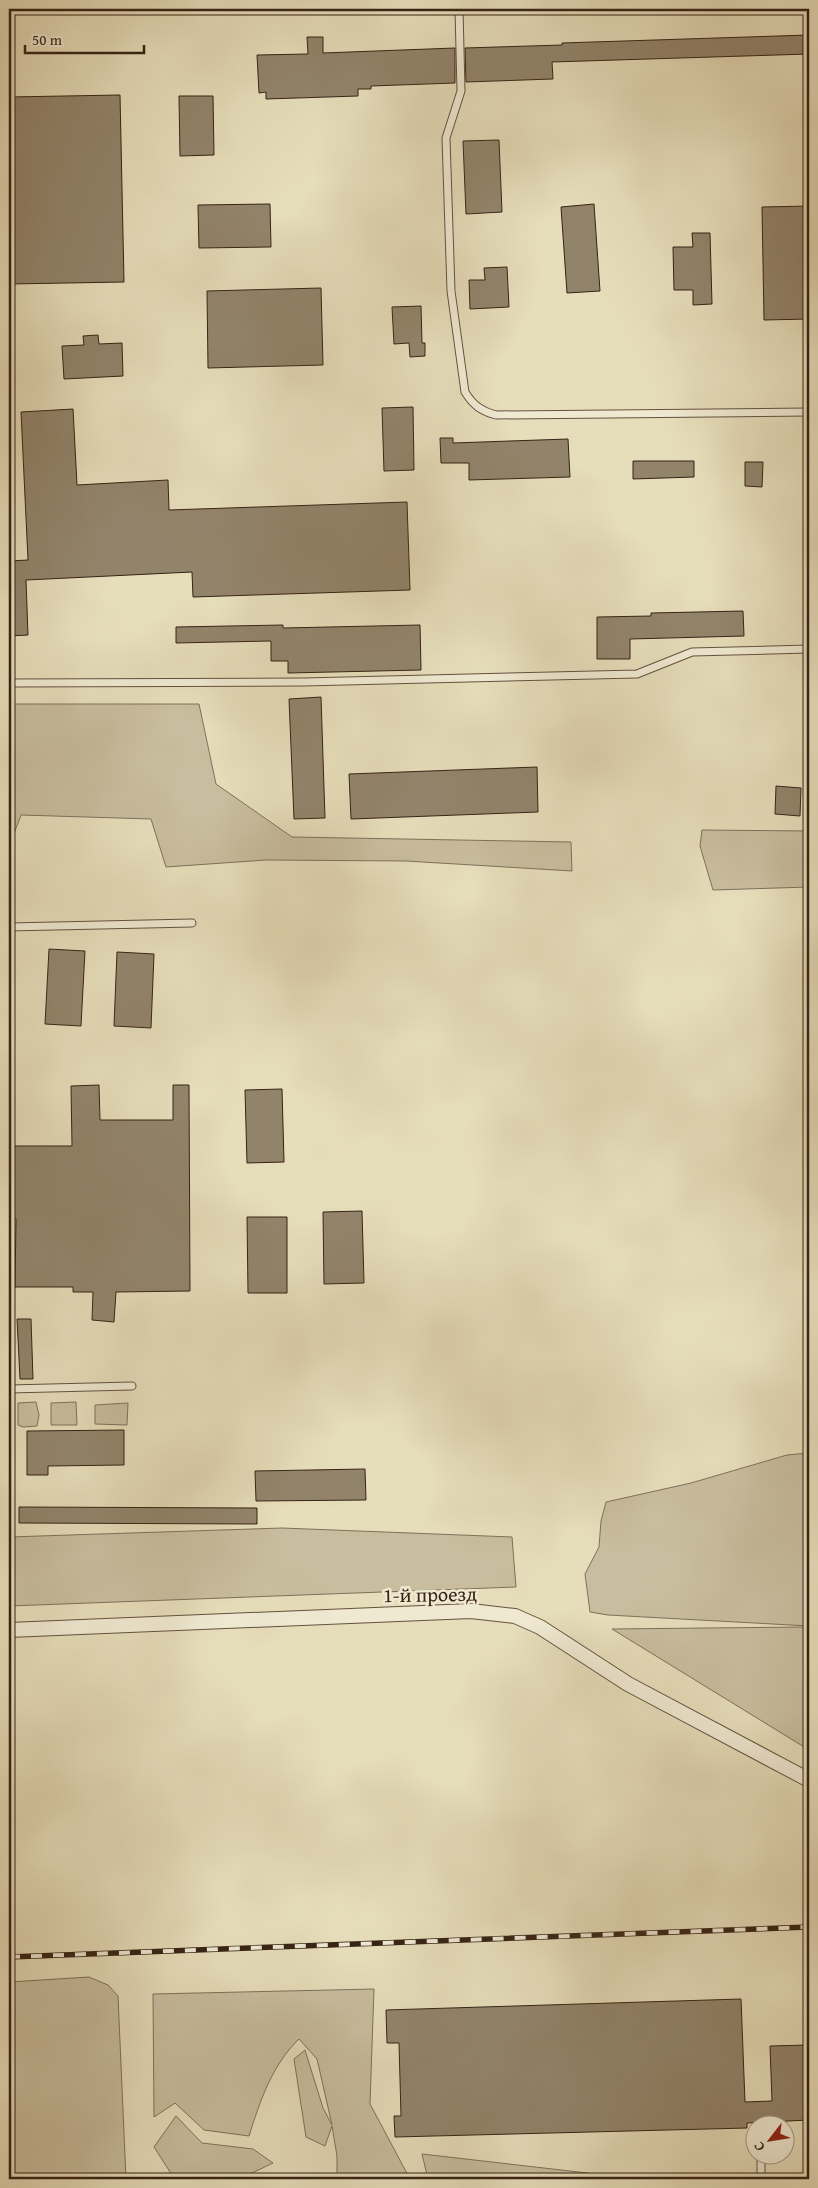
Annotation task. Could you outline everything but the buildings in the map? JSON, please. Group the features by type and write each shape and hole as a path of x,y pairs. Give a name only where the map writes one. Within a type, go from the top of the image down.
{"street":[{"name":"1-й проезд","path":"9,1630 471,1611 515,1616 540,1627 628,1684 809,1780"}],"lane":[{"path":"459,9 461,92 446,138 451,291 465,392 472,402 483,412 496,415 809,412"},
{"path":"9,683 304,682 637,674 692,652 809,649"},
{"path":"9,927 192,923"},
{"path":"9,1389 132,1386"},
{"path":"761,2166 761,2179"}],"shaded area":[{"path":"9,704 199,704 216,784 292,837 571,842 572,871 406,861 266,860 166,867 151,819 21,815 12,839 9,839"},
{"path":"702,830 809,831 809,887 713,890 700,846"},
{"path":"36,1402 39,1415 37,1426 23,1427 18,1425 18,1403"},
{"path":"76,1402 77,1425 51,1425 51,1403"},
{"path":"128,1403 127,1425 95,1424 95,1405"},
{"path":"809,1453 809,1626 608,1615 590,1612 585,1574 599,1547 601,1521 606,1502 691,1483 787,1455"},
{"path":"282,1528 512,1537 516,1587 9,1606 9,1537"},
{"path":"803,1627 809,1628 809,1750 612,1629"},
{"path":"89,1977 108,1985 118,1996 126,2179 9,2179 9,1982"},
{"path":"374,1989 370,2104 410,2179 337,2179 337,2156 332,2126 325,2146 306,2137 294,2059 305,2050 323,2108 332,2125 317,2059 299,2039 281,2060 274,2072 249,2136 204,2130 175,2103 154,2117 153,1994"},
{"path":"176,2116 202,2143 253,2149 273,2163 250,2174 172,2175 154,2147"},
{"path":"422,2154 596,2174 600,2179 426,2179 427,2175"}],"railway":[{"path":"9,1957 809,1927"}]}
